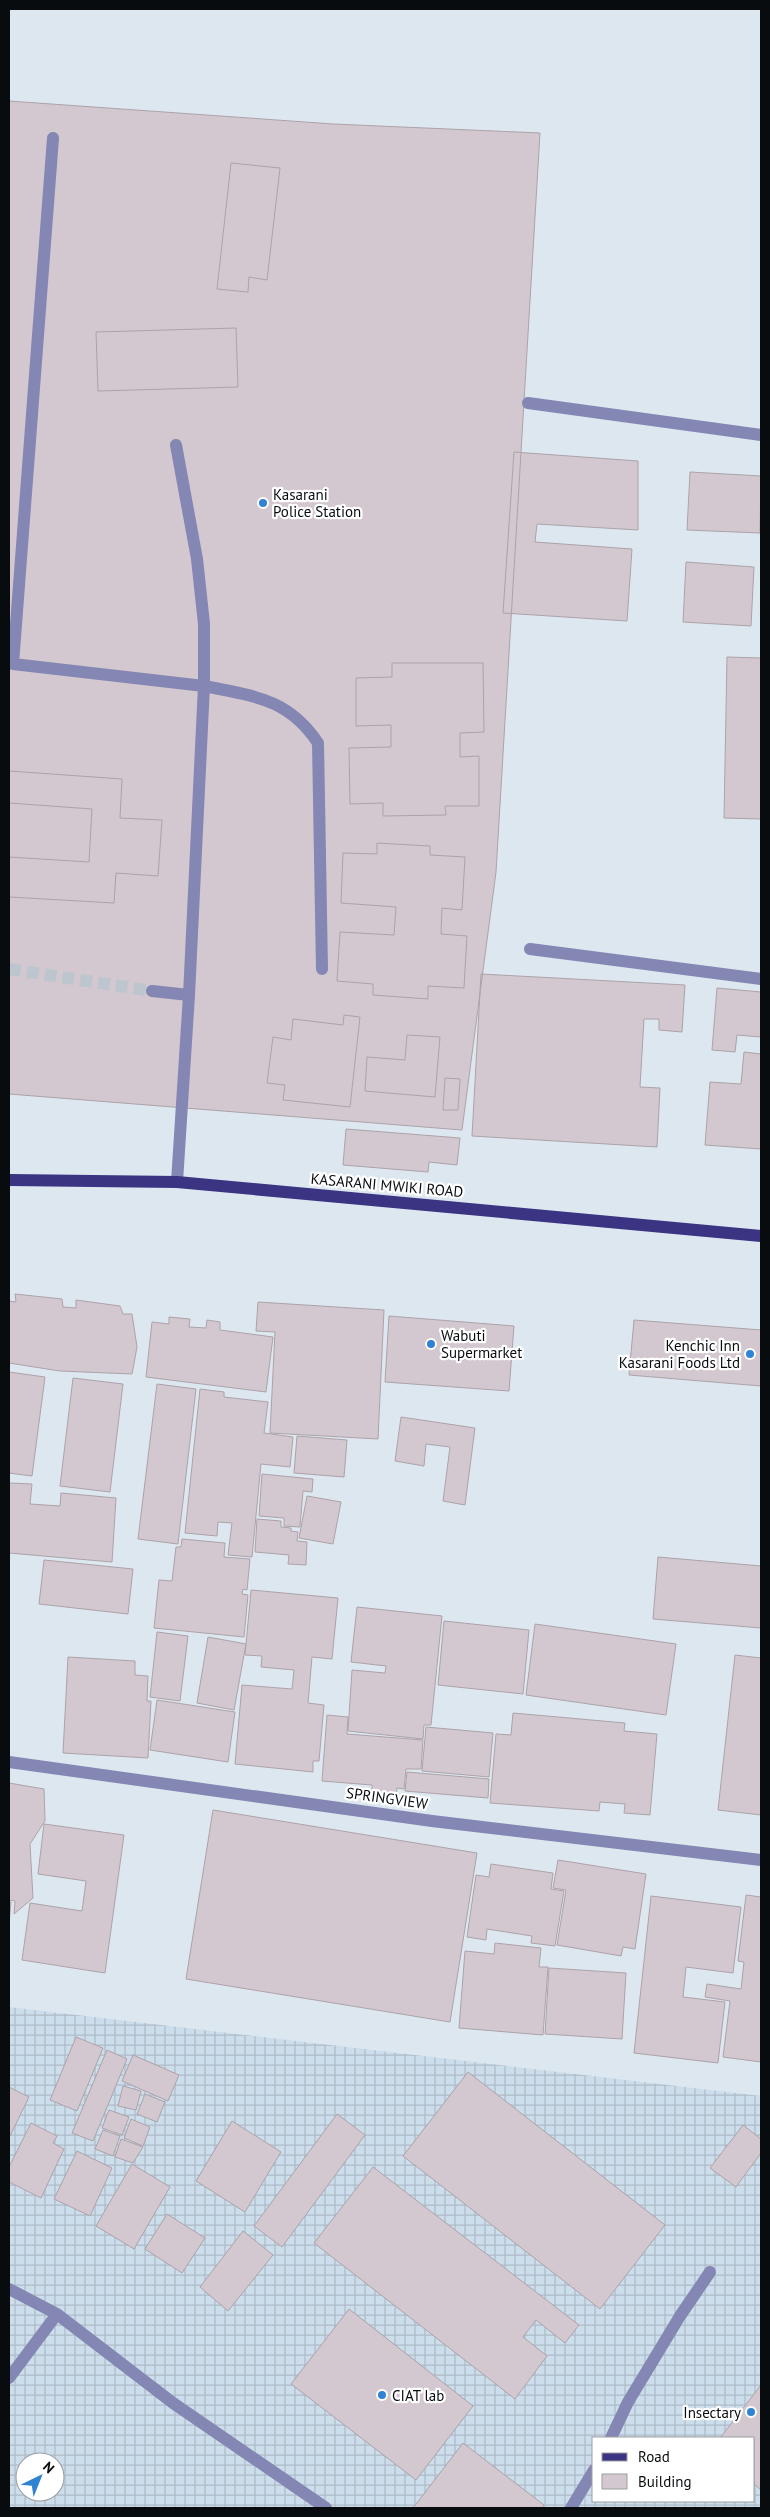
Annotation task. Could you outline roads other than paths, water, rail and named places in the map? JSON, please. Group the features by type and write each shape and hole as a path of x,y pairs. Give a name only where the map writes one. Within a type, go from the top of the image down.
{"main road":[{"name":"KASARANI MWIKI ROAD","path":"9,1180 177,1182 761,1236"}],"street":[{"path":"53,138 11,664 204,686 263,698 288,711 305,724 318,742 322,969"},
{"path":"528,403 761,435"},
{"path":"176,446 197,559 204,624 204,686 189,995 177,1182"},
{"path":"530,949 761,979"},
{"path":"152,991 189,995"},
{"name":"SPRINGVIEW","path":"9,1762 432,1821 761,1860"},
{"path":"611,2437 628,2402 680,2316 710,2272"},
{"path":"9,2289 57,2314 173,2403 326,2508"},
{"path":"9,2378 57,2314"},
{"path":"571,2508 592,2473"}],"tunnel":[{"path":"9,969 152,991"}],"place":[{"name":"Kasarani Police Station","path":"263,503"},
{"name":"Wabuti Supermarket","path":"431,1344"},
{"name":"Kenchic Inn Kasarani Foods Ltd","path":"750,1354"},
{"name":"CIAT lab","path":"382,2395"},
{"name":"Insectary","path":"751,2412"}]}
